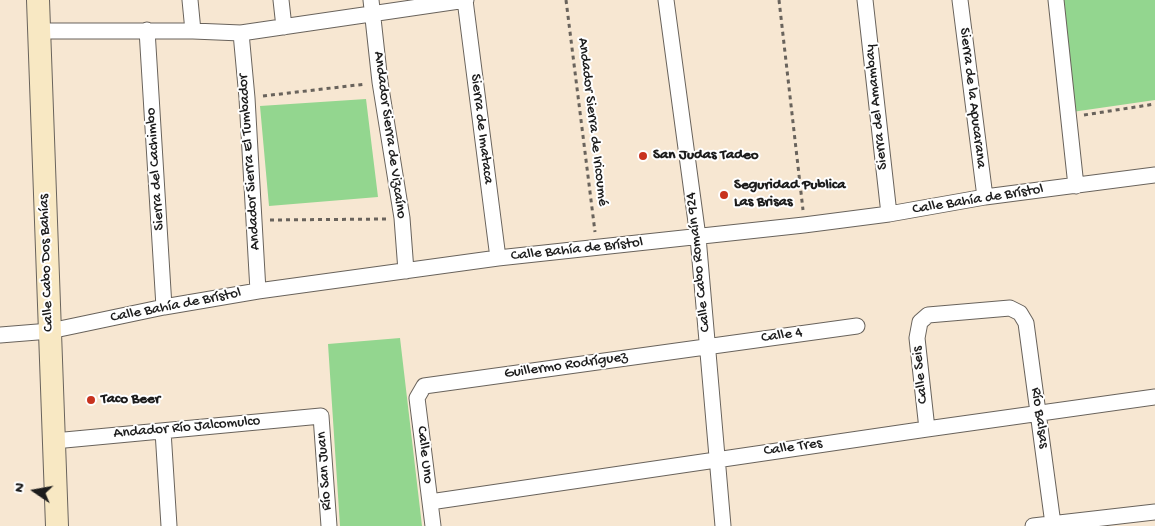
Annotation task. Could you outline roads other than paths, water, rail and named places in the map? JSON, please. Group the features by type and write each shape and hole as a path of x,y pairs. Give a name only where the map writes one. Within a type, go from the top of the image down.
{"main road":[{"name":"Calle Cabo Dos Bahías","path":"38,0 57,526"}],"street":[{"path":"190,0 193,31"},
{"path":"280,0 284,27"},
{"path":"39,31 147,30 241,33 284,27 372,6 465,0"},
{"name":"Sierra de Imataca","path":"465,0 498,258"},
{"name":"Calle Cabo Romaín 924","path":"666,0 698,237 723,526"},
{"name":"Sierra del Amambay","path":"865,0 889,214"},
{"name":"Sierra de la Apucarana","path":"960,0 985,197"},
{"path":"1056,0 1076,186"},
{"name":"Andador Sierra de Vizcaíno","path":"372,6 380,82 402,218 406,270"},
{"name":"Sierra del Cachimbo","path":"147,30 164,307"},
{"name":"Andador Sierra El Tumbador","path":"241,33 247,98 258,291"},
{"name":"Calle Bahía de Brístol","path":"0,335 50,331 164,307 258,291 406,270 596,247 804,226 889,214 985,197 1155,175"},
{"name":"Río Balsas","path":"920,322 928,316 1010,308 1020,313 1026,323 1053,524"},
{"name":"Calle Seis","path":"920,322 917,338 927,428"},
{"name":"Calle 4","path":"708,347 857,326"},
{"name":"Guillermo Rodríguez","path":"424,386 708,347"},
{"name":"Calle Uno","path":"424,386 417,398 433,526"},
{"name":"Calle Tres","path":"430,502 927,428 1155,397"},
{"name":"Andador Río Jalcomulco","path":"54,441 321,416"},
{"name":"Río San Juan","path":"321,416 330,526"},
{"path":"163,431 169,526"},
{"path":"1034,526 1155,512"}],"place":[{"name":"San Judas Tadeo","path":"643,156"},
{"name":"Seguridad Publica Las Brisas","path":"724,195"},
{"name":"Taco Beer","path":"91,400"}]}
